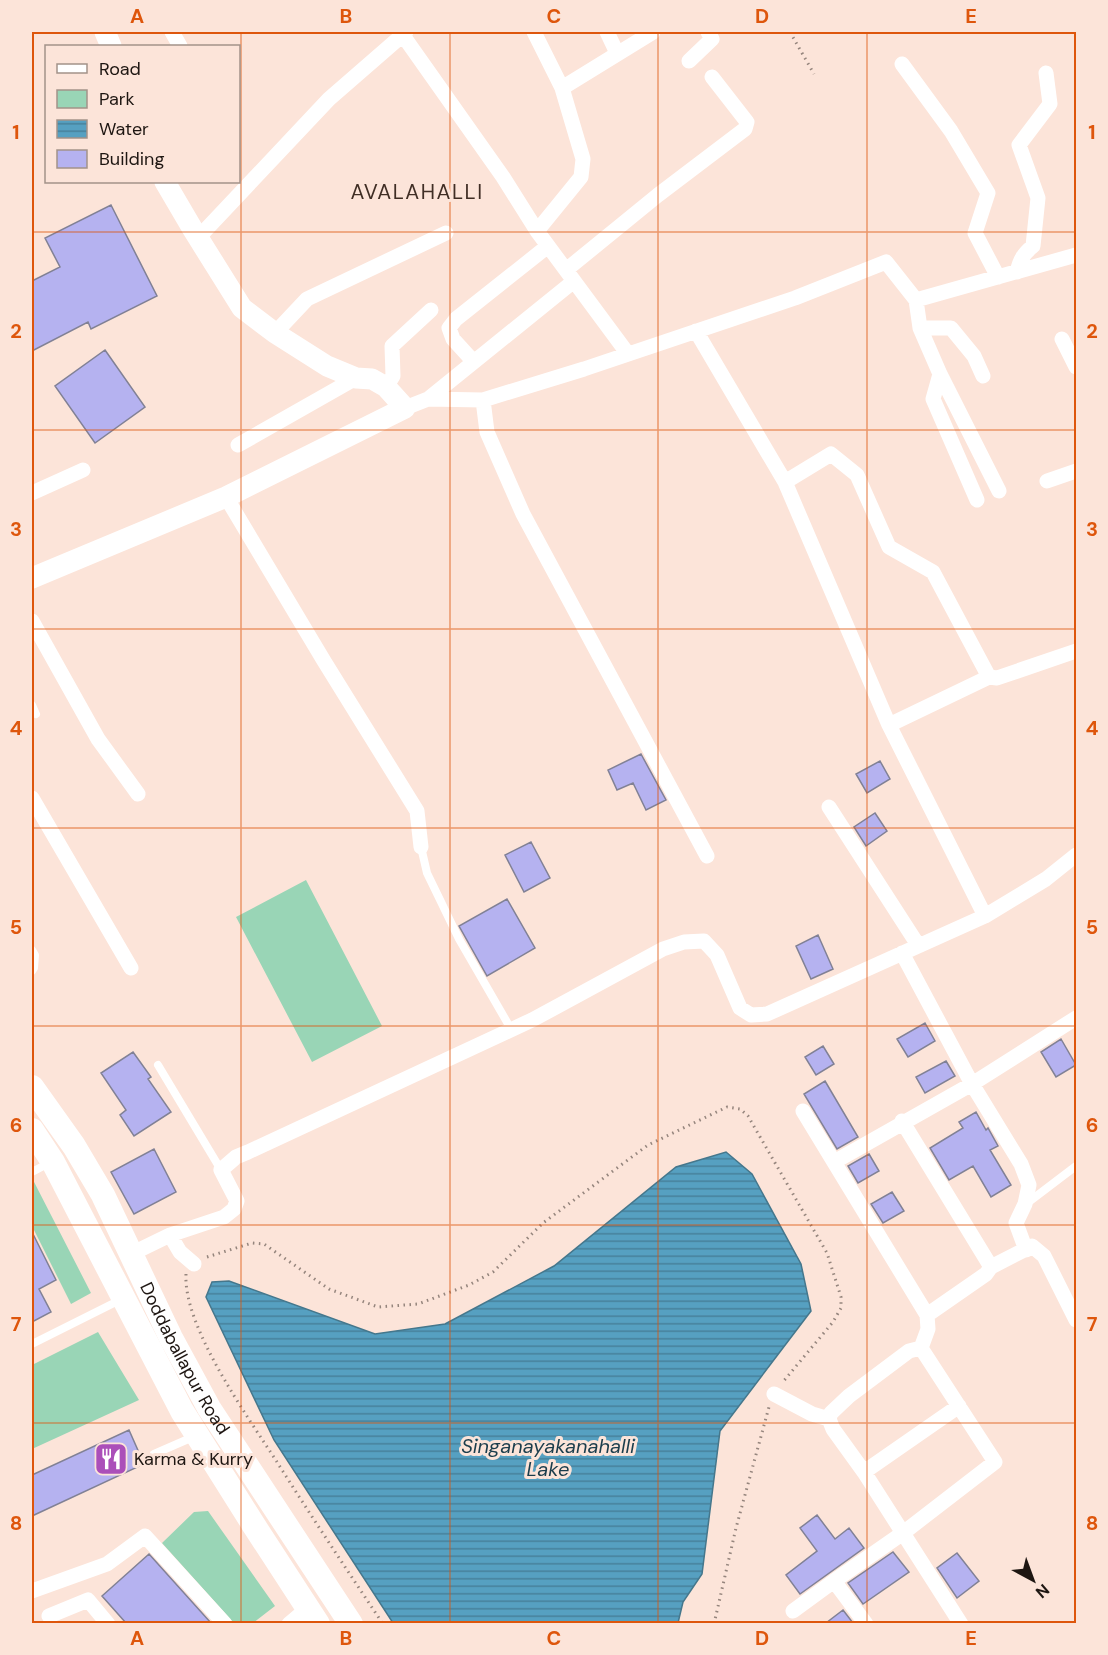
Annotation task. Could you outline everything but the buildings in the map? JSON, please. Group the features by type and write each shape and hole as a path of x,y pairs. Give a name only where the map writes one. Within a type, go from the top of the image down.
{"main road":[{"name":"Doddaballapur Road","path":"32,1087 80,1156 103,1195 171,1338 209,1408 351,1623"},
{"name":"Doddaballapur Road","path":"32,1130 42,1167 123,1298 154,1359 198,1436 313,1616"}],"street":[{"path":"534,32 562,88 582,159 581,177 537,231"},
{"path":"607,32 617,53"},
{"path":"562,88 654,32"},
{"path":"689,61 712,39 708,32"},
{"path":"198,238 329,99 404,33 537,231 628,354"},
{"path":"902,64 951,130 988,193 975,234 998,277"},
{"path":"1017,272 1019,261 1024,253 1033,246 1038,198 1019,145 1050,104 1046,73"},
{"path":"32,578 226,497 405,408 428,399 658,195 744,129 747,122 712,77"},
{"path":"166,183 242,308 275,333 327,366 356,378 372,379 386,387 405,408"},
{"path":"275,333 307,299 446,233"},
{"path":"473,361 453,339 449,328 456,319 548,246"},
{"path":"916,300 1077,255"},
{"path":"428,399 483,400 795,298 886,262 916,300 920,328 940,374 999,491"},
{"path":"386,387 393,376 392,346 431,310"},
{"path":"920,328 951,328 974,356 983,376"},
{"path":"696,331 785,482 889,725 985,916"},
{"path":"1062,339 1077,367"},
{"path":"940,374 933,399 976,500"},
{"path":"238,445 356,378"},
{"path":"483,400 487,432 524,514 707,856"},
{"path":"785,482 831,454 857,475 889,547 933,572 989,677"},
{"path":"32,493 83,470"},
{"path":"1047,481 1077,471"},
{"path":"226,497 417,811 421,847"},
{"path":"32,621 98,739 138,795"},
{"path":"889,725 989,677 997,678 1077,651"},
{"path":"32,798 131,968"},
{"path":"829,807 918,945"},
{"path":"131,1254 170,1235 224,1217 234,1209 237,1201 221,1170 236,1158 532,1020 663,949 684,942 704,941 717,955 740,1008 751,1015 767,1014 985,916 1046,879 1077,855"},
{"path":"902,953 972,1084 1021,1164 1029,1185 1025,1204 1016,1223 1026,1250"},
{"path":"834,1162 902,1121 972,1084 1077,1018"},
{"path":"803,1111 927,1314 928,1329 921,1348"},
{"path":"902,1121 991,1267"},
{"path":"170,1235 180,1252 194,1264"},
{"path":"927,1314 986,1274 991,1267 1032,1246 1044,1256 1077,1320"},
{"path":"793,1611 903,1533 995,1462 921,1348"},
{"path":"921,1348 909,1351 857,1390 831,1413 830,1419 833,1429 864,1472 961,1623"},
{"path":"774,1394 812,1414 830,1419"},
{"path":"864,1472 959,1406"},
{"path":"32,1591 107,1564 144,1536 225,1623"},
{"path":"834,1581 866,1623"},
{"path":"48,1621 88,1600 108,1623"},
{"path":"289,1623 313,1616"}],"lane":[{"path":"32,705 36,714"},
{"path":"421,847 431,883 459,939 511,1029"},
{"path":"32,950 35,955 32,971"},
{"path":"158,1065 221,1170"},
{"path":"1025,1204 1077,1166"},
{"path":"32,1344 123,1298"},
{"path":"153,1454 198,1436"}],"path":[{"path":"790,32 814,74"},
{"path":"383,1623 336,1555 235,1397 209,1352 185,1285 186,1274 202,1258 252,1243 264,1244 329,1289 378,1307 418,1304 470,1286 493,1272 543,1223 648,1145 728,1107 740,1109 748,1116 827,1253 841,1297 841,1308 833,1323 774,1394 736,1528 714,1623"}],"green space":[{"path":"306,880 382,1026 312,1062 236,917"},
{"path":"32,1178 91,1293 71,1304 32,1226"},
{"path":"98,1332 139,1400 32,1449 32,1365"},
{"path":"208,1511 275,1606 253,1623 234,1623 162,1543 194,1512"}],"water":[{"name":"Singanayakanahalli Lake","path":"726,1152 752,1174 801,1264 811,1311 720,1431 702,1574 683,1602 678,1623 393,1623 274,1440 206,1297 212,1282 229,1281 375,1334 445,1324 554,1266 676,1167"}],"place":[{"name":"Karma & Kurry","path":"111,1459"}],"district":[{"name":"AVALAHALLI","path":"417,192"}]}
